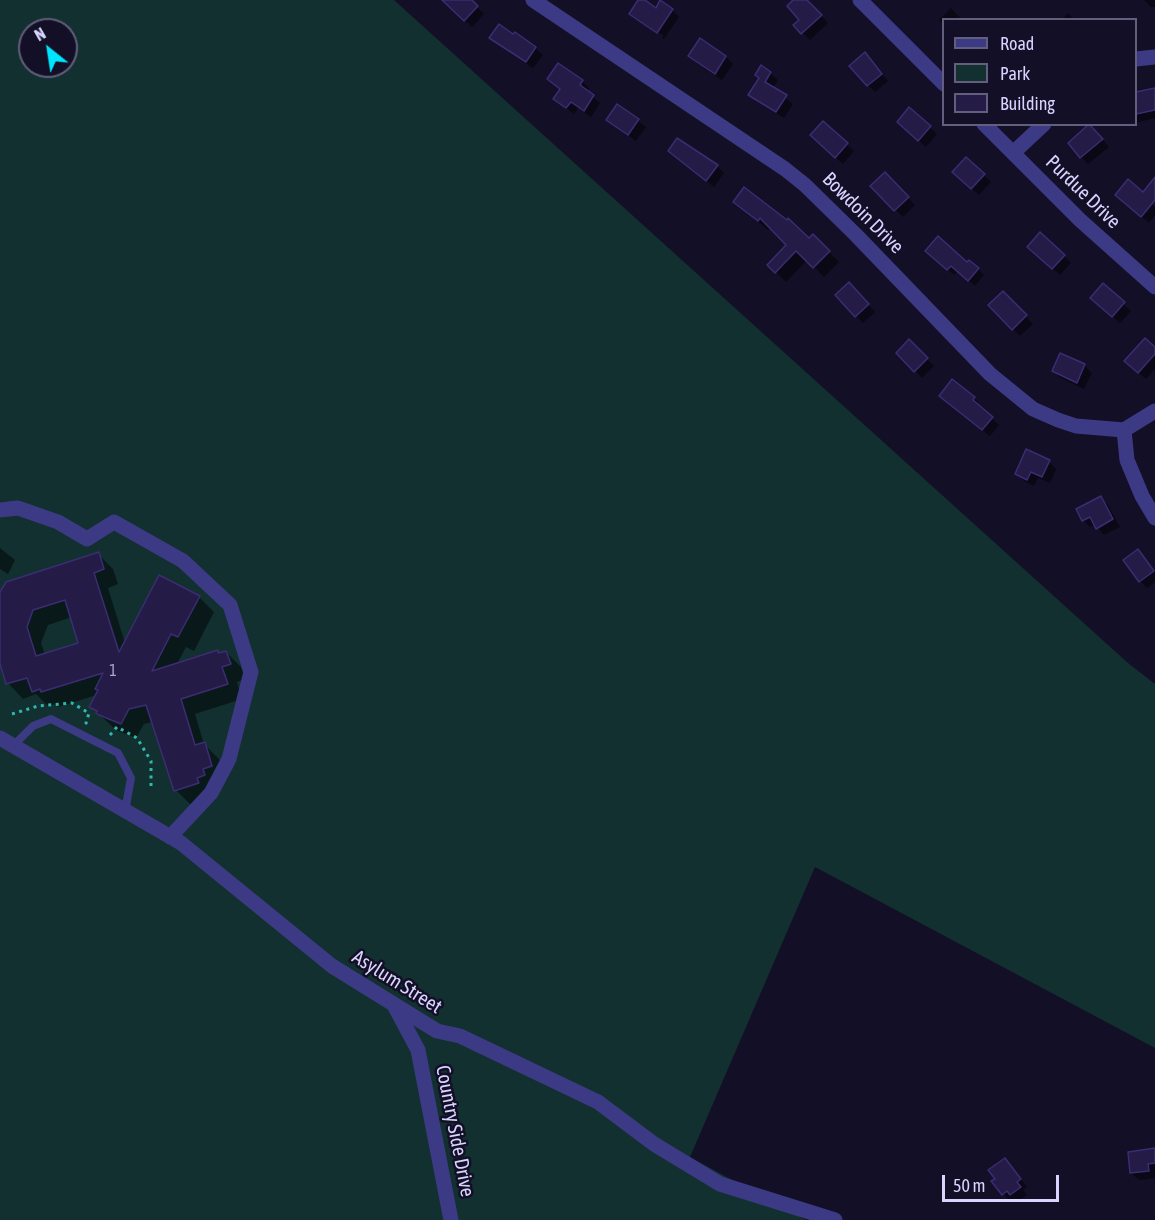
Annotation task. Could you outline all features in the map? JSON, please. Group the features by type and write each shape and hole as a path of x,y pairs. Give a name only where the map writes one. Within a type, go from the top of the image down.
{"street":[{"name":"Bowdoin Drive","path":"532,0 785,169 805,185 990,374 1027,405 1045,415 1086,428 1124,430"},
{"path":"860,0 942,82"},
{"path":"1137,58 1155,57"},
{"name":"Purdue Drive","path":"986,126 1080,220 1155,286"},
{"path":"1013,153 1042,126"},
{"path":"1155,411 1124,430 1127,460 1142,496 1155,518"},
{"path":"0,510 18,508 58,522 87,539 114,522 183,561 230,605 251,672 229,759 210,793 170,837"},
{"name":"Asylum Street","path":"7,742 181,843 332,966 437,1031 469,1040 598,1102 654,1144 720,1184 835,1220"},
{"name":"Country Side Drive","path":"394,1005 418,1050 451,1220"},
{"name":"Country Side Drive","path":"418,1050 421,1041 437,1031"}],"lane":[{"path":"7,742 51,718 118,753 131,778 125,811"}],"green space":[{"path":"0,0 394,0 1128,663 1155,684 1155,1048 815,867 690,1157 806,1220 0,1220"}],"building":[{"path":"442,0 472,0 478,6 464,21"},
{"path":"638,0 645,0 656,8 660,0 673,9 657,33 629,14"},
{"path":"793,0 807,0 822,15 801,34 793,25 799,20 787,6"},
{"path":"499,24 536,47 526,62 489,38"},
{"path":"700,38 726,56 715,74 688,56"},
{"path":"865,52 882,74 867,86 849,66"},
{"path":"558,63 583,80 580,85 594,95 584,111 571,102 566,108 553,99 560,89 547,79"},
{"path":"761,65 771,72 765,82 787,95 776,112 748,95 759,78 755,75"},
{"path":"1155,88 1155,110 1137,114 1137,92"},
{"path":"617,104 639,119 628,135 606,120"},
{"path":"909,107 931,126 918,141 897,122"},
{"path":"823,121 848,143 835,158 810,135"},
{"path":"1087,126 1091,126 1103,139 1080,158 1068,143"},
{"path":"677,138 718,165 706,181 668,151"},
{"path":"966,157 985,174 971,189 952,172"},
{"path":"885,172 909,197 894,211 870,186"},
{"path":"1155,177 1155,200 1141,217 1115,195 1128,179 1143,192"},
{"path":"744,187 787,220 788,218 809,238 813,234 830,251 813,268 796,251 775,273 767,265 786,245 760,218 758,221 733,202"},
{"path":"1040,232 1065,255 1052,269 1027,247"},
{"path":"938,236 967,262 969,260 979,268 968,281 951,266 947,270 925,251"},
{"path":"849,282 869,304 855,317 835,295"},
{"path":"1103,283 1125,302 1112,317 1090,298"},
{"path":"1003,291 1027,315 1012,330 988,305"},
{"path":"1145,338 1155,347 1155,354 1138,373 1124,361"},
{"path":"909,339 928,358 914,372 896,353"},
{"path":"1060,353 1085,364 1077,383 1052,371"},
{"path":"952,379 975,397 973,400 993,417 982,430 939,396"},
{"path":"1026,449 1050,460 1042,477 1031,472 1027,480 1015,474"},
{"path":"1101,496 1113,519 1096,529 1090,517 1082,521 1076,509"},
{"path":"1138,549 1154,571 1139,582 1123,560"},
{"path":"99,552 104,569 94,573 119,652 159,575 200,596 178,637 171,634 152,671 218,650 218,653 226,651 231,664 222,667 228,684 181,699 195,745 205,742 212,766 203,769 205,775 197,778 199,783 174,791 146,705 129,709 121,724 99,715 97,711 89,707 98,690 95,689 103,673 41,692 40,689 32,692 27,678 6,684 0,664 0,592 6,582","holes":["65,600 78,643 36,656 27,627 33,610"]},
{"path":"1155,1148 1155,1163 1148,1164 1149,1171 1130,1173 1128,1152"},
{"path":"1005,1158 1021,1179 1017,1182 1021,1187 1010,1195 1007,1191 1002,1195 991,1181 995,1179 988,1170"}]}
